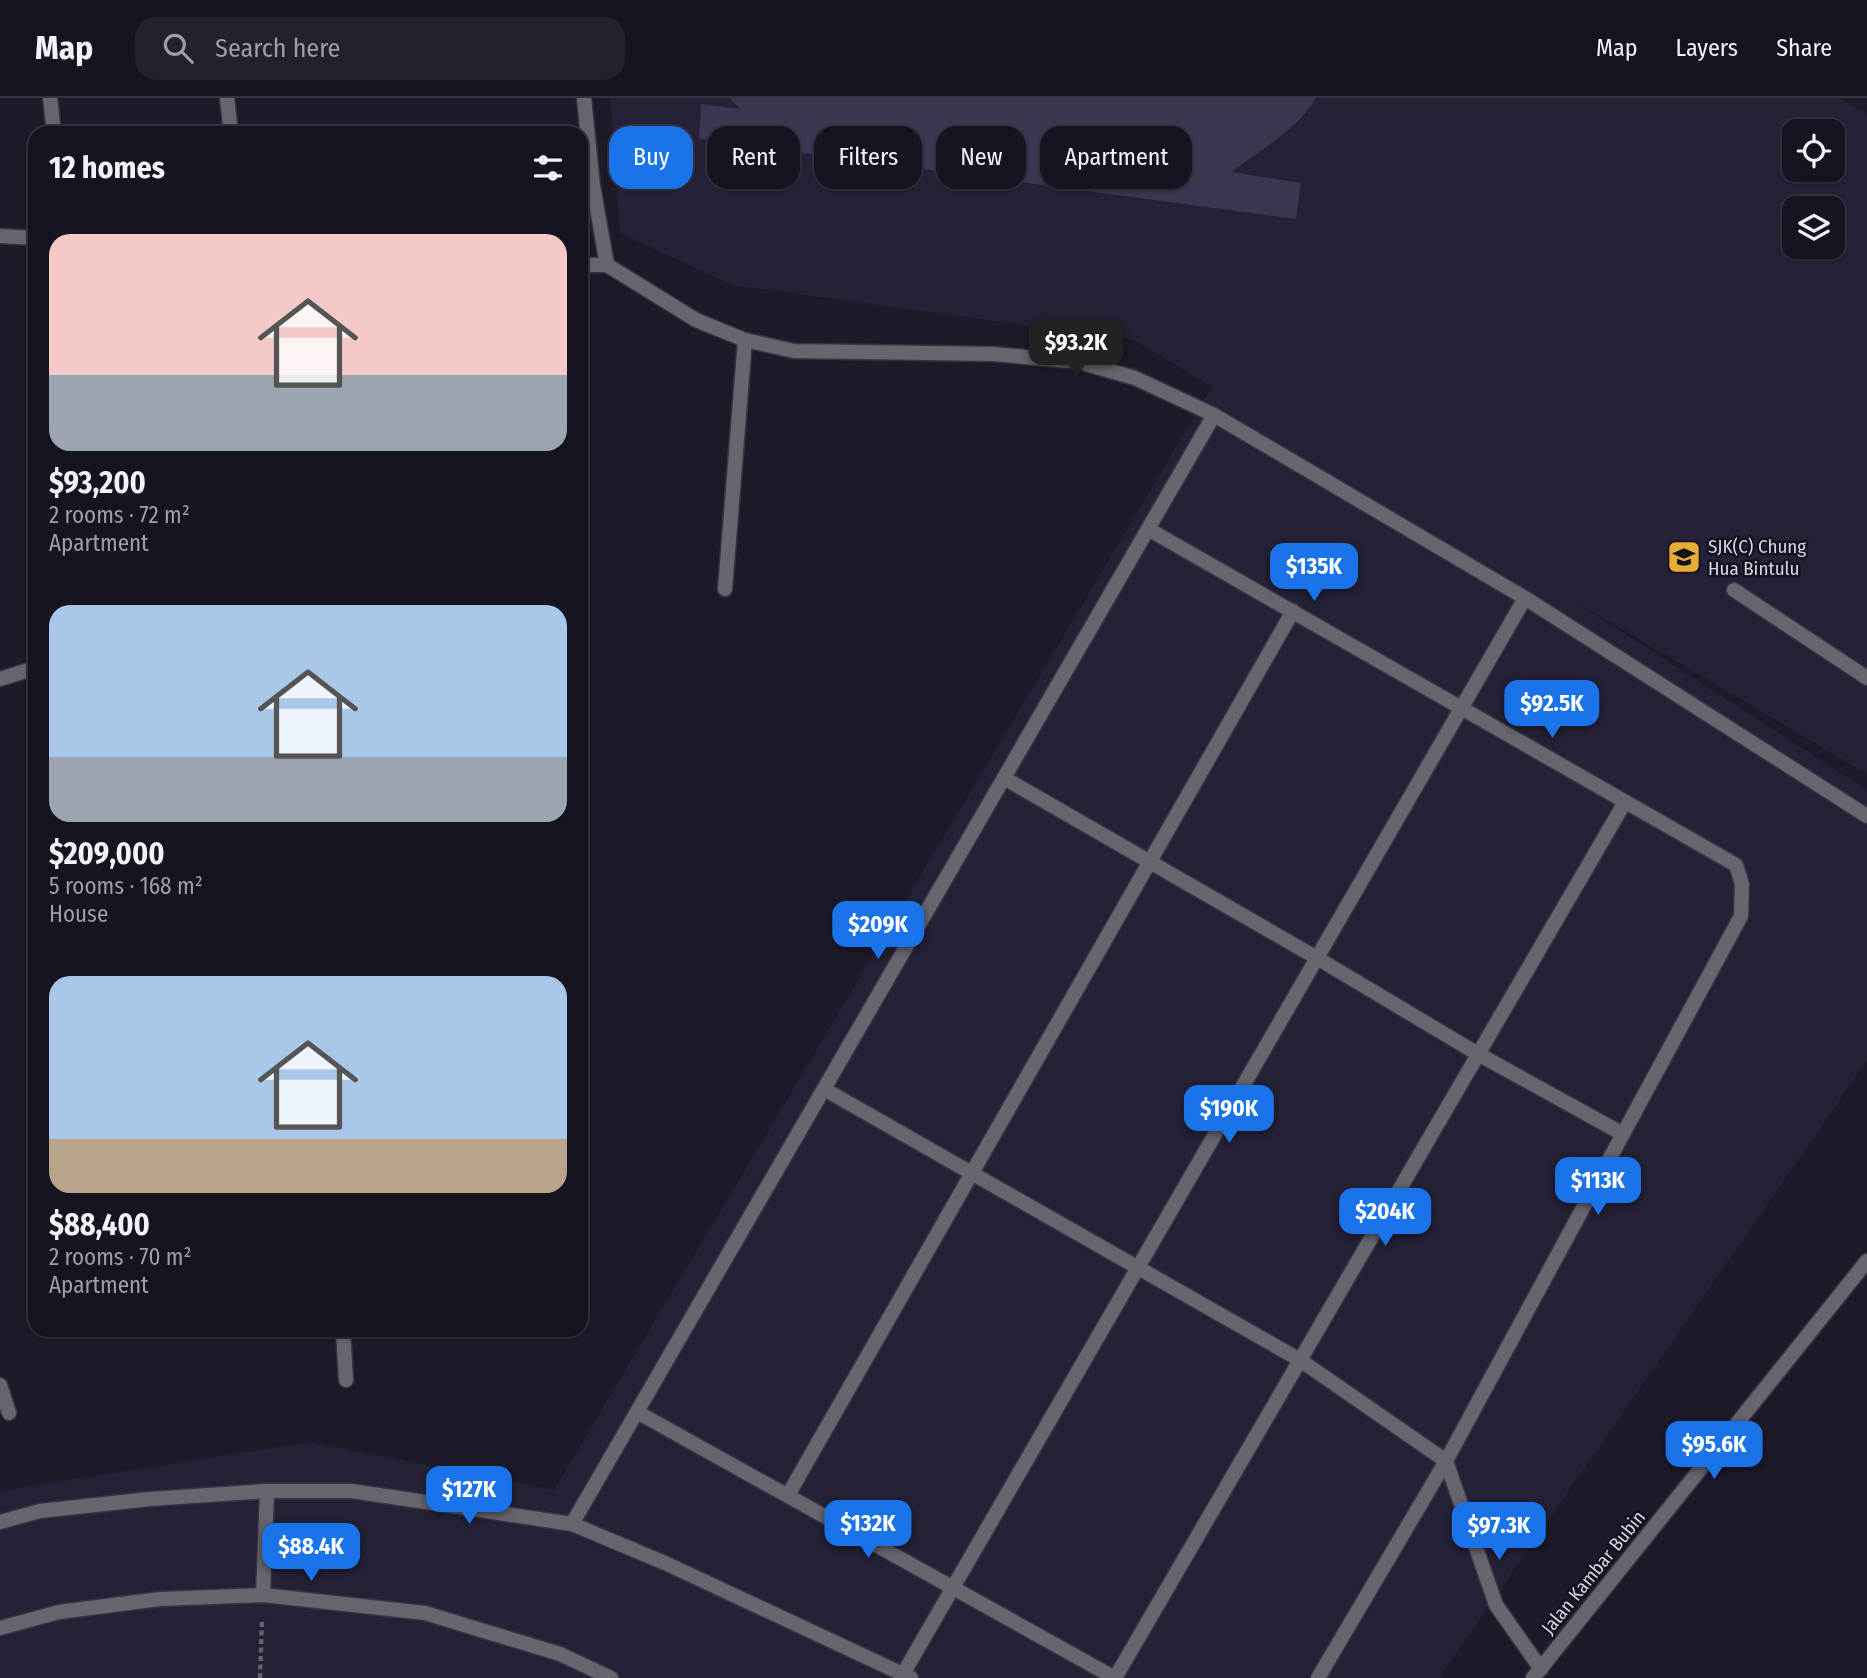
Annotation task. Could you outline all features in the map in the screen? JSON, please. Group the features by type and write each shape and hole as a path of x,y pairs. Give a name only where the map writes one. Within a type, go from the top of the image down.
{"street":[{"path":"50,98 53,126"},
{"path":"227,98 230,126"},
{"path":"584,98 587,126"},
{"path":"588,137 593,186 607,265"},
{"path":"0,236 28,238"},
{"path":"588,264 607,265 696,320 745,340 794,351 993,354 1079,362 1135,378 1214,415 1525,598 1867,816"},
{"path":"725,589 745,340"},
{"path":"572,1524 1214,415"},
{"path":"1148,529 1736,865 1742,884 1741,916 1446,1461 1318,1678"},
{"path":"1734,590 1867,678"},
{"path":"0,1522 40,1511 150,1499 267,1491 352,1491 572,1524 665,1563 907,1676 953,1588 1525,598"},
{"path":"788,1495 1293,611"},
{"path":"0,679 28,670"},
{"path":"1004,778 1317,957 1478,1054 1623,1133"},
{"path":"637,1412 1115,1678 1625,802"},
{"path":"824,1089 1300,1360 1446,1461 1496,1605 1537,1673"},
{"name":"Jalan Kambar Bubin","path":"1537,1673 1867,1261"},
{"path":"343,1337 346,1380"},
{"path":"0,1385 9,1412"},
{"path":"263,1595 267,1491"},
{"path":"0,1628 59,1612 148,1600 263,1595 425,1613 560,1654 611,1678"}],"path":[{"path":"260,1678 263,1595"}],"shaded area":[{"path":"610,98 1838,98 1867,114 1867,774 1571,599 1867,790 1867,1061 1439,1678 0,1678 0,1491 309,1442 554,1490 1212,387 1134,340 732,285 620,233 617,189 693,189 693,126 612,126"},
{"path":"730,98 1316,98 1289,129 1232,172 1301,183 1296,219 1072,189 1192,189 1192,126 1040,126 1040,185 1026,183 1026,126 936,126 936,171 922,169 922,126 814,126 814,154 800,153 800,126 707,126 707,140 699,139 701,104 740,109"}],"place":[{"name":"SJK(C) Chung Hua Bintulu","path":"1684,557"}]}
